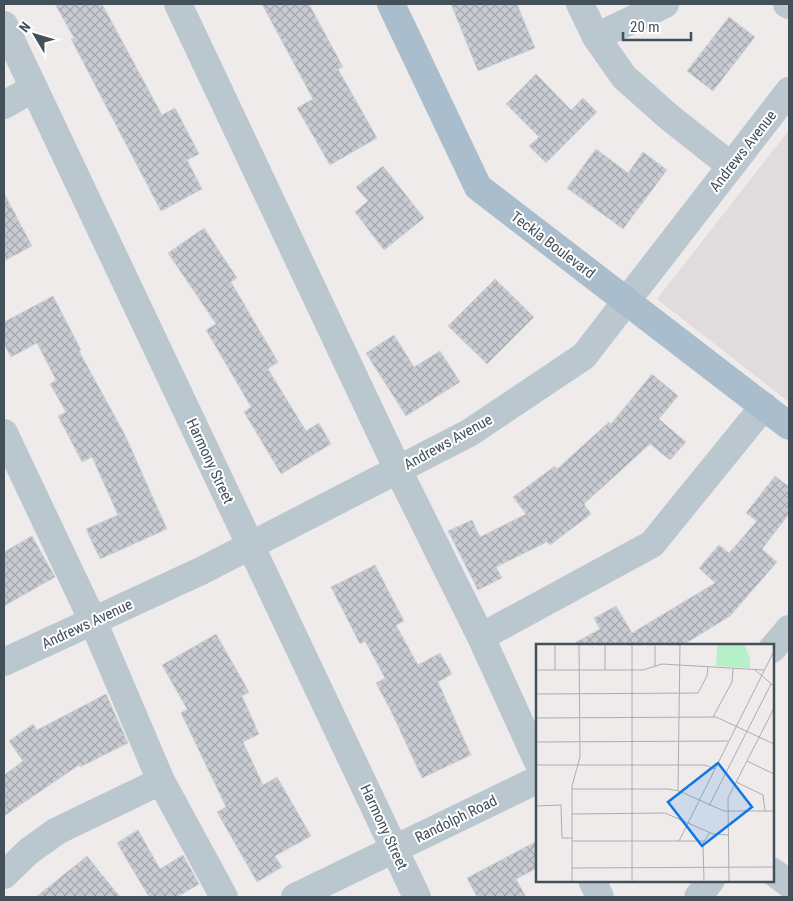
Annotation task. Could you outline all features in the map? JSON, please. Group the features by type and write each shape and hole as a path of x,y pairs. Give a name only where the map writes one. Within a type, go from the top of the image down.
{"main road":[{"name":"Teckla Boulevard","path":"391,4 478,187 789,426"}],"street":[{"path":"178,4 398,470 481,637 536,758"},
{"path":"580,4 596,37 624,77 669,117 731,166"},
{"path":"596,37 665,4"},
{"name":"Harmony Street","path":"4,25 417,897"},
{"path":"4,105 34,88"},
{"name":"Andrews Avenue","path":"4,662 201,571 469,434 584,356 789,91"},
{"path":"481,637 652,544 764,406"},
{"path":"4,433 93,621 161,781 224,897"},
{"name":"Randolph Road","path":"295,897 536,780"},
{"path":"4,875 29,851 57,831 161,781"},
{"path":"773,872 789,884"},
{"path":"592,881 600,897"},
{"path":"698,897 710,881"}],"shaded area":[{"path":"789,130 789,402 657,299"}],"building":[{"path":"55,4 102,4 162,115 175,108 199,154 187,160 202,189 161,211 71,39 74,38"},
{"path":"262,4 309,4 343,67 338,69 377,138 330,165 297,108 313,99"},
{"path":"451,4 517,4 535,48 478,71"},
{"path":"729,17 755,37 713,91 687,71"},
{"path":"536,74 571,110 583,98 597,112 546,163 529,146 539,137 506,104"},
{"path":"596,149 628,173 643,152 667,170 623,229 567,188"},
{"path":"383,166 424,218 384,250 355,212 368,201 356,187"},
{"path":"4,193 32,246 4,261"},
{"path":"204,228 237,278 231,282 278,362 268,369 306,431 319,423 331,444 281,474 244,412 251,407 206,330 216,324 168,253"},
{"path":"495,279 534,317 487,364 448,326"},
{"path":"53,296 81,350 79,351 125,435 167,529 100,559 86,529 118,515 92,457 82,462 58,416 66,412 50,384 56,380 37,343 11,357 4,344 4,322"},
{"path":"394,335 414,367 440,351 460,382 406,416 366,353"},
{"path":"652,374 678,396 659,419 686,442 670,460 650,444 584,504 591,514 550,545 547,542 496,567 502,578 478,590 448,531 472,520 480,537 526,514 513,497 555,466 557,469 609,422 611,424"},
{"path":"775,476 789,487 789,514 762,549 777,562 730,616 685,644 573,644 600,629 594,618 616,606 632,633 715,583 699,568 719,545 729,553 757,521 746,513"},
{"path":"32,536 55,577 4,606 4,552"},
{"path":"375,565 404,621 396,625 418,665 440,653 452,674 438,682 471,755 422,778 376,683 385,678 365,641 360,644 331,587"},
{"path":"216,634 249,692 242,696 259,734 243,742 263,785 277,777 311,836 275,856 282,867 257,882 217,812 226,807 181,713 187,709 162,665"},
{"path":"106,694 128,743 80,767 79,765 4,816 4,775 23,761 9,741 33,724 37,730"},
{"path":"138,830 160,869 183,855 199,884 177,897 149,897 117,843"},
{"path":"536,842 536,869 516,879 526,897 477,897 467,878"},
{"path":"87,856 120,897 36,897"}]}
